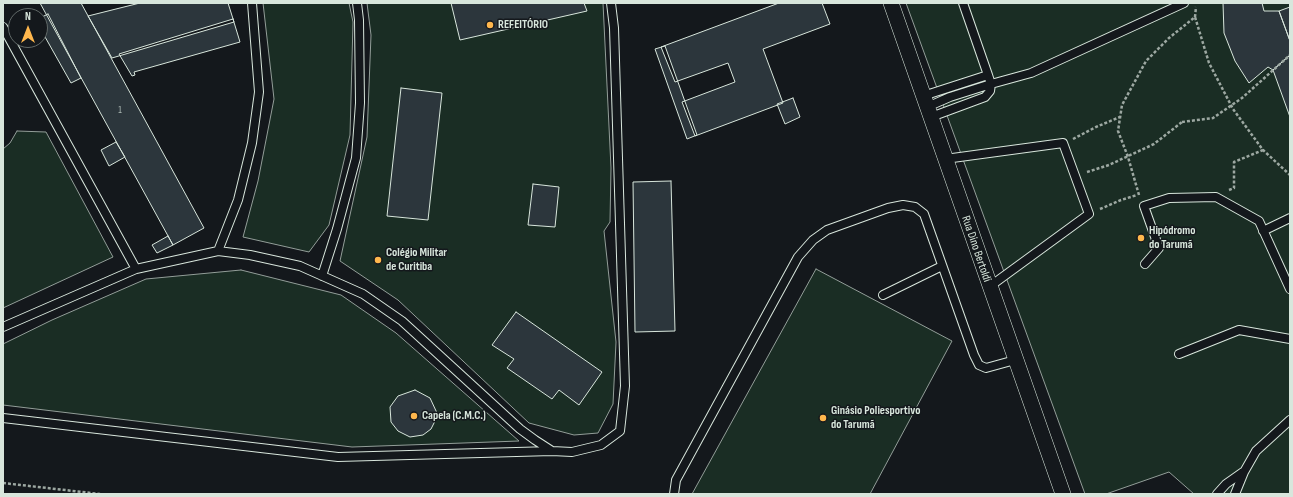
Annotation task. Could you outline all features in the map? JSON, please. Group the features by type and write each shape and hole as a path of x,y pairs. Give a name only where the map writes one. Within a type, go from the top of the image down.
{"street":[{"name":"Rua Dino Bertoldi","path":"891,3 989,287 1063,494"}],"lane":[{"path":"218,251 238,200 252,143 259,92 252,3"},
{"path":"322,276 337,230 356,158 360,103 359,20 357,3"},
{"path":"3,418 338,456 552,451 572,452 601,445 620,431 625,386 614,28 611,3"},
{"path":"927,107 985,97 990,91 991,84 963,3"},
{"path":"927,107 991,84 1031,73 1184,3"},
{"path":"3,27 6,38 136,269"},
{"path":"927,107 988,75"},
{"path":"945,159 1063,143 1089,214 989,287"},
{"path":"1145,264 1159,248 1144,206 1169,198 1216,196 1259,221 1290,289"},
{"path":"674,494 676,480 798,257 813,240 827,230 888,208 903,205 915,207 924,214 974,355 979,364 986,368 1015,360"},
{"path":"1263,231 1290,218"},
{"path":"3,327 136,269 218,251 250,255 300,266 363,294 402,322 520,429 552,451"},
{"path":"883,295 942,266"},
{"path":"1179,354 1239,330 1290,338"},
{"path":"1235,494 1244,472 1256,451 1290,420"},
{"path":"1217,494 1226,484 1244,472"}],"path":[{"path":"1144,206 1118,131 1122,104 1146,61 1169,38 1195,17 1209,63 1232,109 1263,150 1290,175"},
{"path":"1075,177 1128,157 1154,144 1182,122 1213,118 1242,98 1290,55"},
{"path":"1063,143 1096,127 1120,118"},
{"path":"1216,196 1234,188 1234,162 1263,150"},
{"path":"1089,214 1139,194"},
{"path":"3,483 100,494"}],"green space":[{"path":"263,3 349,3 353,22 350,135 329,225 309,252 243,237 258,181 274,99"},
{"path":"367,3 603,3 611,168 610,222 604,231 616,342 613,404 598,433 574,435 529,423 398,300 340,261 367,137 371,35"},
{"name":"Hipódromo do Tarumã","path":"906,3 1290,3 1290,494 1194,494 1169,472 1106,494 1085,494"},
{"path":"17,131 46,132 113,257 3,308 3,149 10,143"},
{"name":"Ginásio Poliesportivo do Tarumã","path":"816,269 952,341 870,494 692,494"},
{"path":"241,270 341,295 396,333 519,441 352,447 3,405 3,344 52,320 146,279"}],"building":[{"path":"40,3 81,3 204,228 173,245 48,18 48,8 43,8"},
{"path":"140,3 228,3 234,22 112,58 88,16"},
{"name":"REFEITÓRIO","path":"451,3 584,3 587,11 460,40"},
{"path":"779,3 822,3 830,24 763,49 783,103 695,136 682,102 735,82 728,63 675,82 661,47"},
{"path":"1223,3 1262,3 1264,11 1279,11 1290,41 1290,55 1273,70 1268,67 1249,83 1235,61 1224,33"},
{"path":"1290,7 1290,41 1279,11"},
{"path":"48,14 81,78 71,83 48,42"},
{"path":"233,19 240,42 134,72 135,75 132,76 119,54"},
{"path":"665,46 697,135 687,139 655,49"},
{"path":"1290,55 1290,117 1273,70"},
{"path":"401,88 442,93 428,220 387,216"},
{"path":"793,98 800,117 785,124 777,104"},
{"path":"116,142 125,157 109,166 101,150"},
{"path":"671,181 675,331 635,332 633,182"},
{"path":"533,184 559,187 555,227 528,225"},
{"path":"168,236 173,245 157,253 152,245"},
{"path":"516,312 602,372 579,405 559,390 552,399 507,368 514,359 492,345"},
{"name":"Capela (C.M.C.)","path":"415,390 430,398 437,413 431,429 423,435 410,437 398,431 391,422 390,407 398,396"}],"place":[{"name":"REFEITÓRIO","path":"490,25"},
{"name":"Hipódromo do Tarumã","path":"1141,238"},
{"name":"Colégio Militar de Curitiba","path":"378,260"},
{"name":"Capela (C.M.C.)","path":"414,416"},
{"name":"Ginásio Poliesportivo do Tarumã","path":"823,418"}]}
